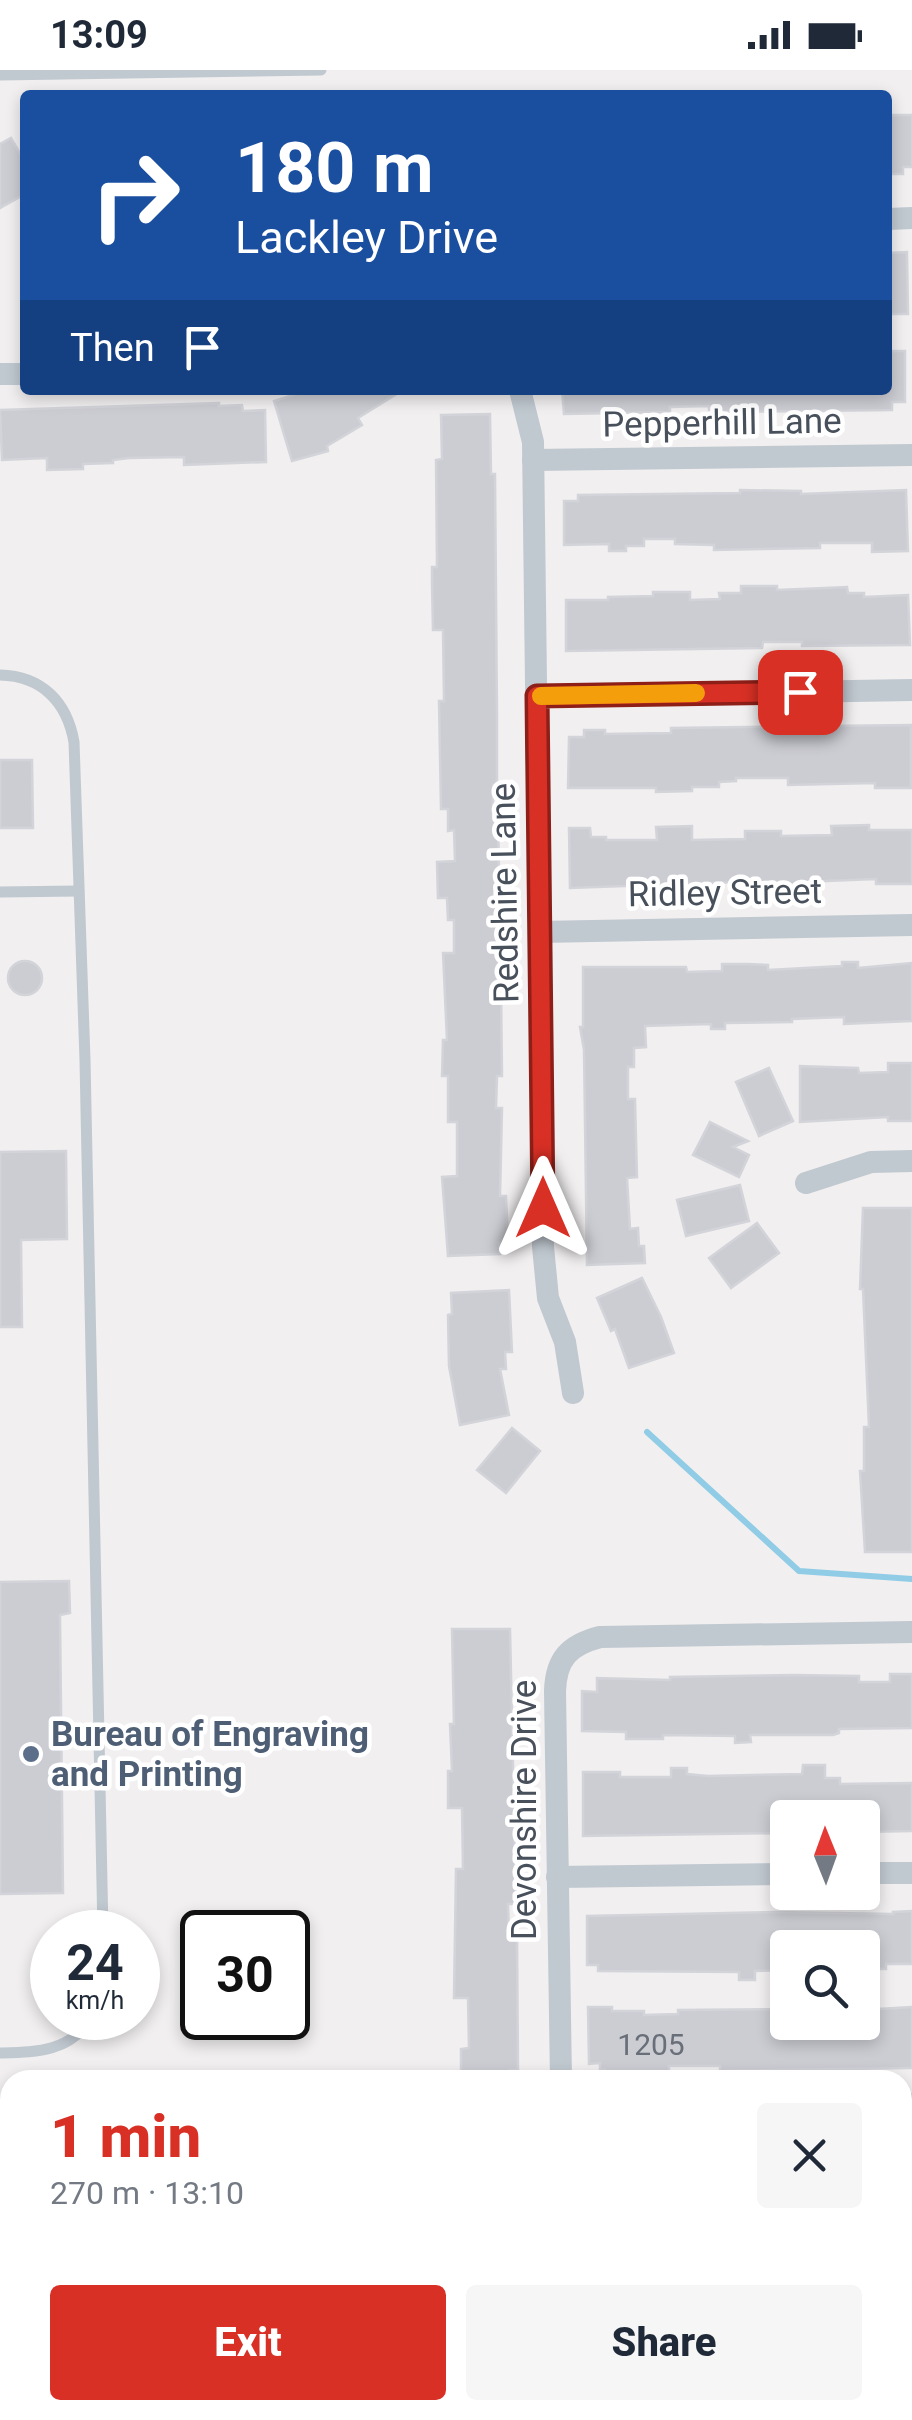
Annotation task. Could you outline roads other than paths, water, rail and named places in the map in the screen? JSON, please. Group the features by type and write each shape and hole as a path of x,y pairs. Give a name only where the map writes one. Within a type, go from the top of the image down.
{"street":[{"name":"Redshire Lane","path":"522,395 531,425 534,460 543,1247 548,1298 565,1342 573,1393"},
{"name":"Pepperhill Lane","path":"534,460 912,456"},
{"path":"537,696 912,690"},
{"name":"Ridley Street","path":"540,932 912,925"},
{"path":"806,1183 870,1162 912,1161"},
{"name":"Devonshire Drive","path":"561,2070 555,1672 570,1649 600,1637 912,1632"},
{"path":"880,1873 912,1873"},
{"path":"556,1877 770,1874"}],"lane":[{"path":"0,75 320,70"},
{"path":"0,675 27,678 58,700 68,714 74,742 86,1060 103,1910"},
{"path":"0,892 78,891"},
{"path":"0,2053 50,2050 71,2040"}],"waterway":[{"path":"647,1432 799,1571 912,1579"}],"place":[{"name":"Bureau of Engraving and Printing","path":"31,1754"}]}
